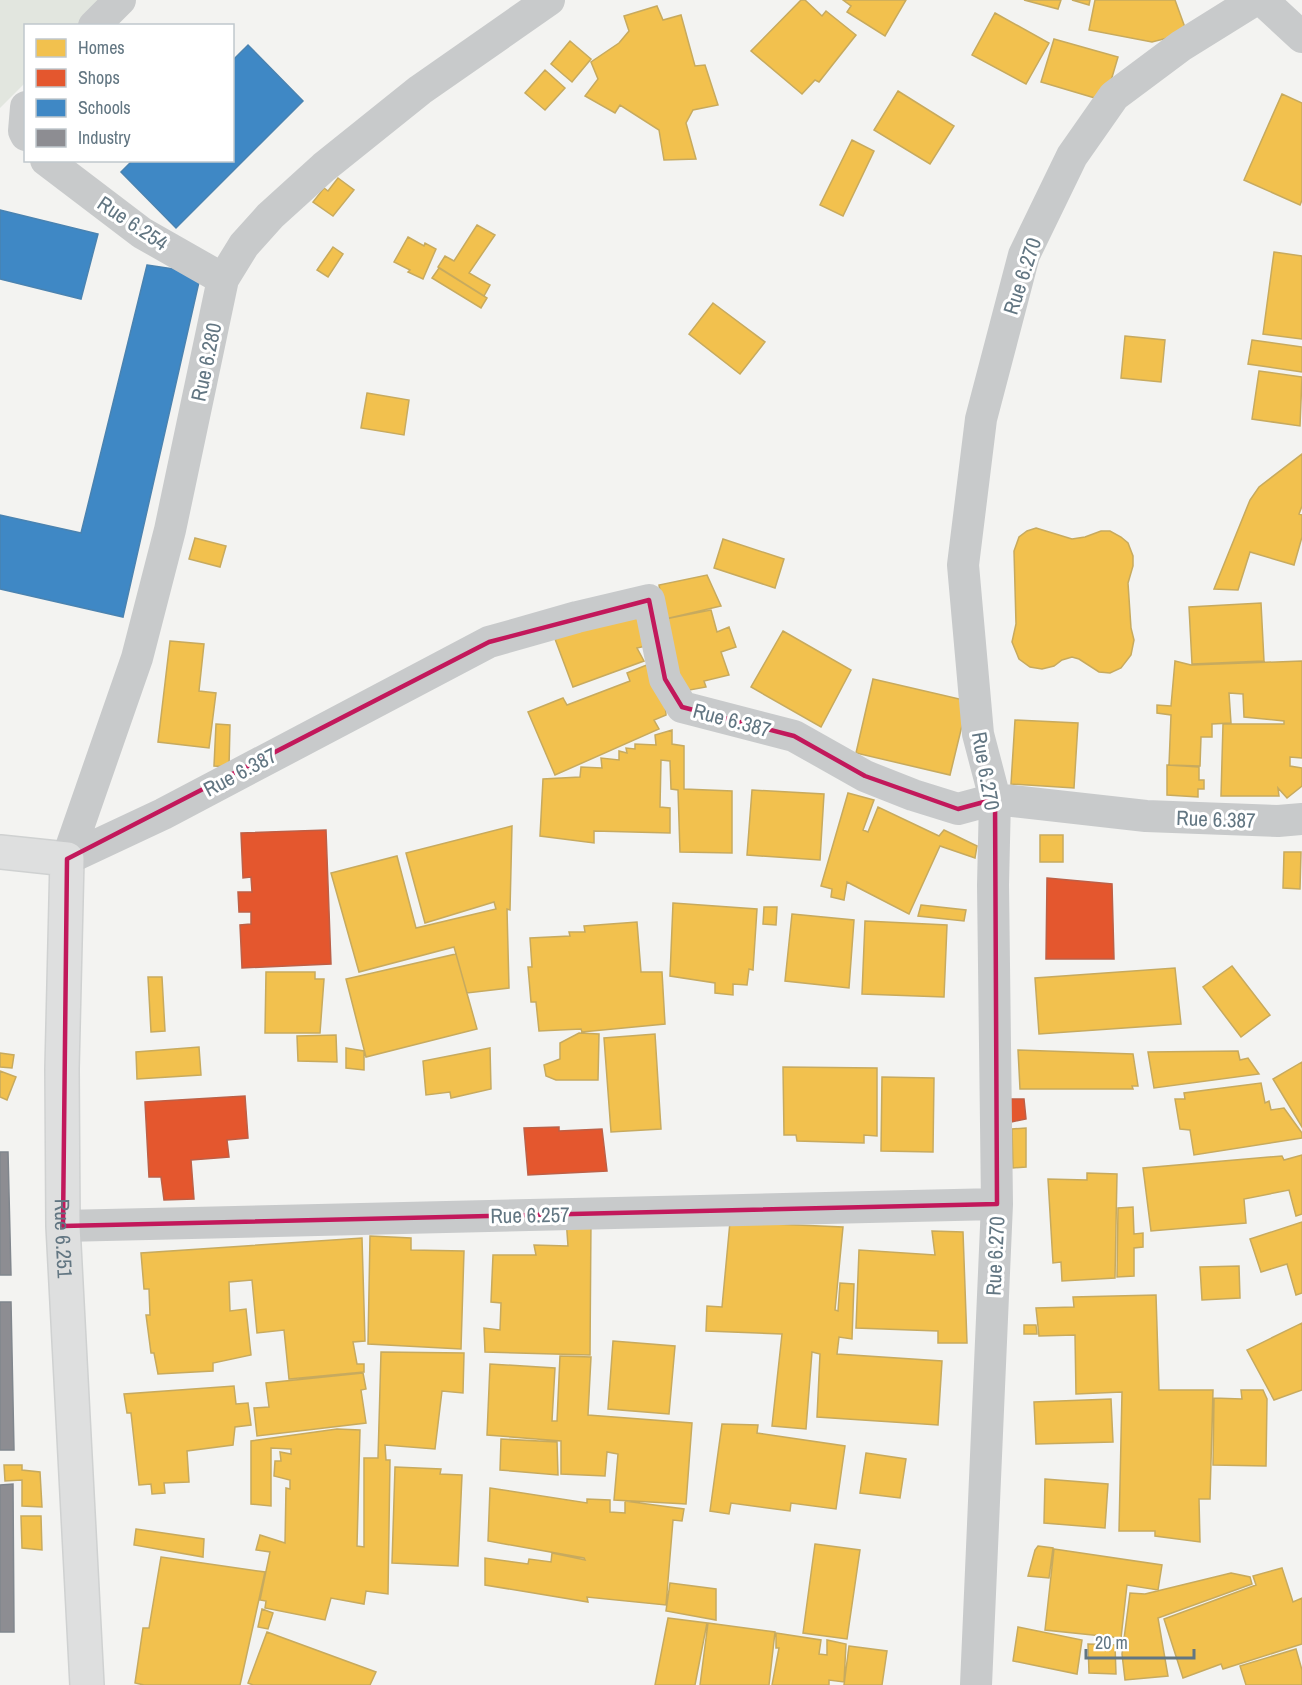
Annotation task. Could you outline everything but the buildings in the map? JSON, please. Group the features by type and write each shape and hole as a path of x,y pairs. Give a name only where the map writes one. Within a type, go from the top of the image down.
{"main road":[{"path":"0,852 67,859"},
{"name":"Rue 6.251","path":"67,859 62,1069 63,1226 87,1685"}],"street":[{"path":"96,24 120,0"},
{"name":"Rue 6.280","path":"67,859 137,658 170,530 224,279 244,244 270,216 324,167 420,90 549,0"},
{"name":"Rue 6.270","path":"979,1684 997,1204 993,885 995,799 978,734 963,565 981,419 1024,255 1072,156 1114,96 1181,46 1255,0"},
{"path":"1262,0 1302,37"},
{"name":"Rue 6.254","path":"49,162 142,233 224,279"},
{"name":"Rue 6.387","path":"67,859 163,814 489,642 577,617 649,600 665,679 682,707 794,736 865,776 913,795 958,809 995,799 1146,816 1278,821 1302,819"},
{"name":"Rue 6.257","path":"63,1226 997,1204"}],"highlighted area":[{"path":"649,600 665,679 682,707 794,736 865,776 958,809 995,799 997,1204 63,1226 67,859 489,642"}],"shaded area":[{"path":"0,0 107,0 83,24 24,24 24,84 0,108"}]}
